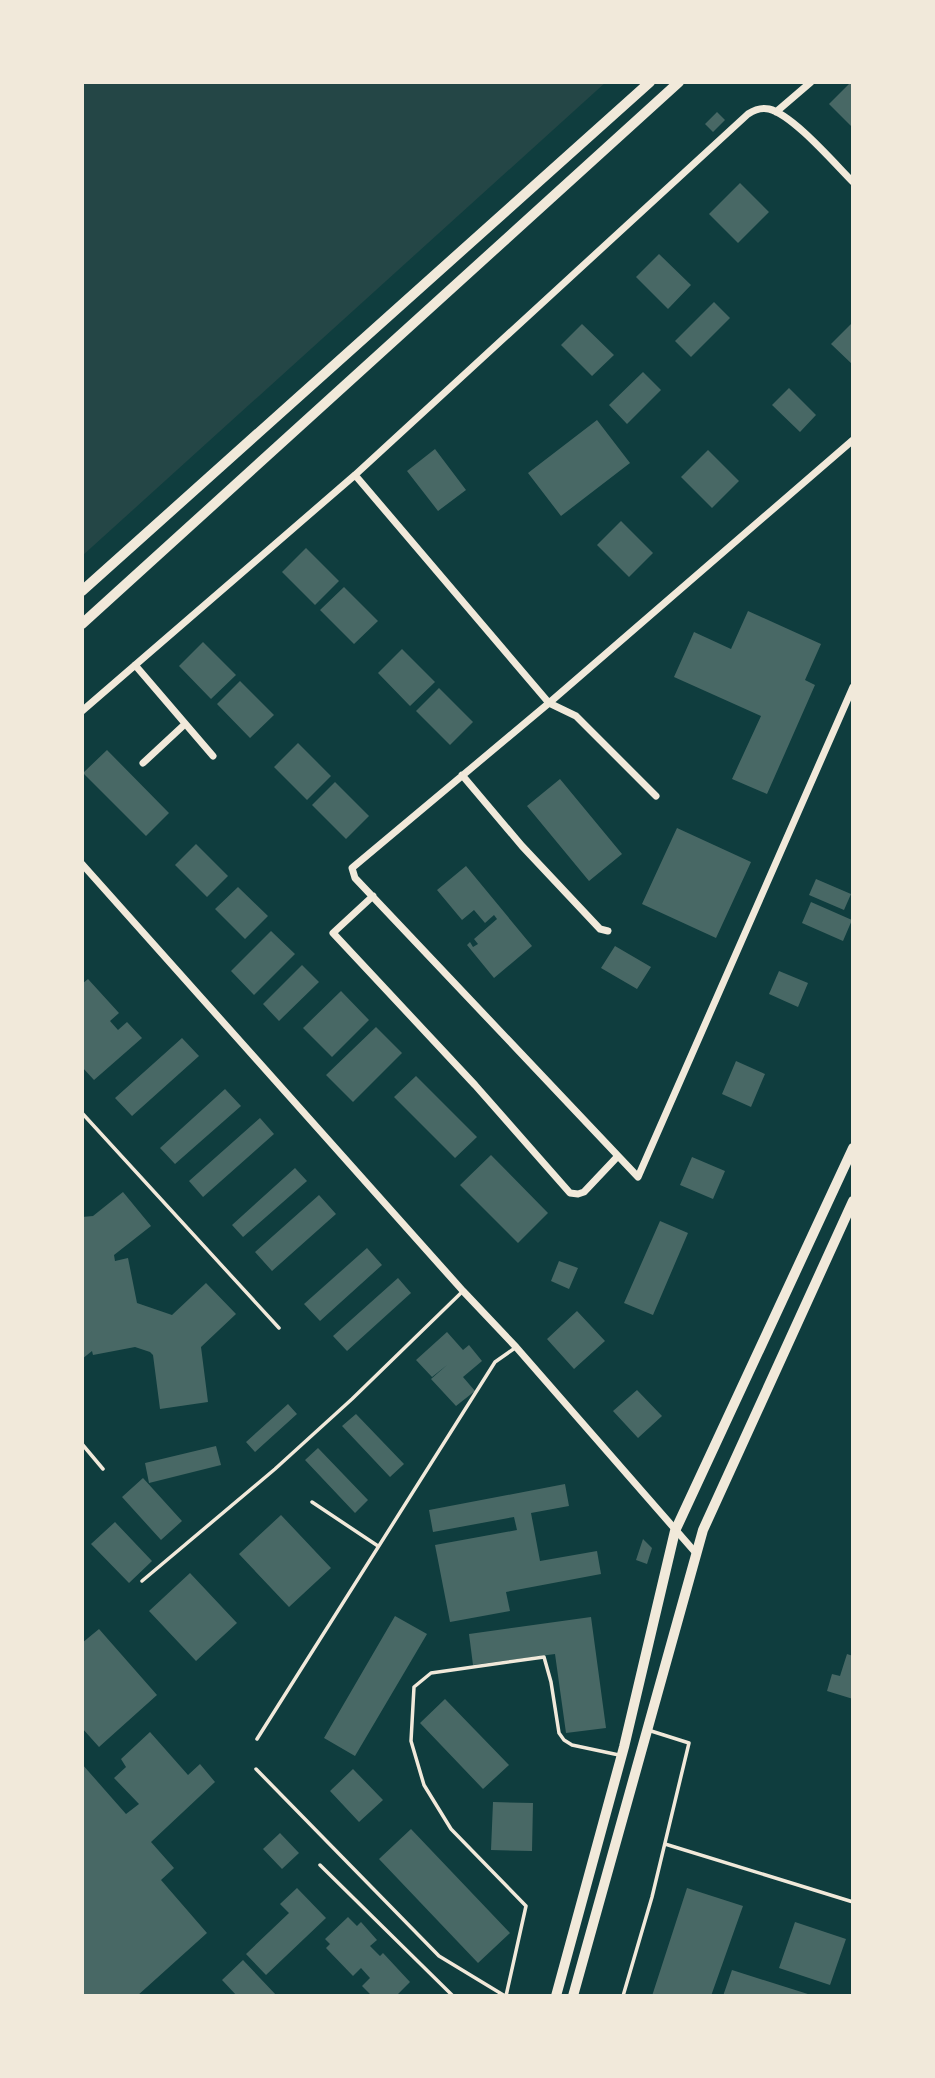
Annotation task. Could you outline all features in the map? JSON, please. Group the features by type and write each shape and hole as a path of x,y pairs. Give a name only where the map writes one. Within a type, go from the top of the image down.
{"main road":[{"path":"82,591 650,82"},
{"path":"82,624 679,82"}],"street":[{"path":"776,112 811,82"},
{"path":"82,711 355,475 748,114 770,109 788,118 853,182"},
{"path":"853,440 549,703 354,864 352,874 355,878 638,1177 853,687"},
{"path":"355,475 549,703 576,716 656,796"},
{"path":"135,665 213,756"},
{"path":"143,763 185,724"},
{"path":"462,775 522,846 600,929 608,932"},
{"path":"82,864 516,1347 695,1552"},
{"path":"373,896 333,933 475,1085 570,1193 584,1192 618,1156"},
{"path":"556,1996 621,1755 675,1531 853,1148"},
{"path":"573,1996 695,1552 853,1200"}],"lane":[{"path":"82,1113 279,1328"},
{"path":"142,1581 333,1417 463,1291"},
{"path":"257,1739 495,1362 516,1347"},
{"path":"82,1444 103,1469"},
{"path":"312,1502 378,1546"},
{"path":"256,1769 439,1956 505,1996 526,1906 451,1829 424,1785 411,1741 414,1687 431,1673 544,1657 559,1732 564,1740 572,1745 621,1755"},
{"path":"624,1996 689,1743 646,1730"},
{"path":"665,1844 853,1902"},
{"path":"320,1865 453,1996"}],"shaded area":[{"path":"82,82 606,82 82,556"}],"building":[{"path":"853,82 853,128 829,104"},
{"path":"717,112 725,120 713,132 705,124"},
{"path":"740,183 769,212 738,243 709,214"},
{"path":"659,254 691,285 668,309 636,277"},
{"path":"714,302 730,318 691,357 675,341"},
{"path":"853,322 853,365 831,344"},
{"path":"582,324 614,355 592,376 561,345"},
{"path":"643,372 661,390 627,424 609,405"},
{"path":"789,388 816,415 800,432 772,405"},
{"path":"597,420 630,463 561,516 528,473"},
{"path":"435,449 466,490 438,511 407,471"},
{"path":"708,450 739,481 712,508 681,477"},
{"path":"621,521 653,553 629,577 597,545"},
{"path":"306,548 339,581 315,605 282,572"},
{"path":"344,587 378,621 354,644 320,610"},
{"path":"748,611 821,644 805,680 815,685 767,794 732,779 761,716 674,677 694,632 731,649"},
{"path":"203,642 236,675 211,699 179,666"},
{"path":"402,649 435,682 410,706 378,673"},
{"path":"240,681 274,715 250,738 217,704"},
{"path":"439,688 473,722 450,745 416,711"},
{"path":"298,743 331,776 307,800 274,767"},
{"path":"107,750 169,813 146,836 83,773"},
{"path":"560,779 622,854 589,881 527,806"},
{"path":"335,782 369,816 346,839 312,805"},
{"path":"677,828 751,862 716,938 642,904"},
{"path":"196,844 228,876 207,897 175,865"},
{"path":"466,866 532,946 494,978 467,945 470,942 473,947 478,944 474,939 497,919 494,915 485,923 474,910 462,920 437,890"},
{"path":"816,879 851,894 844,910 809,895"},
{"path":"238,887 268,916 245,939 215,909"},
{"path":"811,902 852,920 843,941 802,923"},
{"path":"271,931 295,954 254,995 231,971"},
{"path":"615,946 651,967 637,989 601,968"},
{"path":"302,965 319,982 279,1021 263,1004"},
{"path":"779,971 808,983 798,1007 769,994"},
{"path":"88,979 119,1013 110,1021 118,1030 127,1022 142,1038 94,1080 82,1067 82,984"},
{"path":"341,991 369,1020 332,1057 303,1028"},
{"path":"376,1027 402,1053 353,1102 326,1075"},
{"path":"182,1038 199,1056 132,1116 115,1098"},
{"path":"736,1061 765,1074 751,1107 722,1094"},
{"path":"416,1076 477,1137 455,1158 394,1097"},
{"path":"225,1089 241,1106 175,1164 160,1148"},
{"path":"260,1118 274,1134 203,1197 189,1181"},
{"path":"491,1155 548,1213 518,1243 460,1185"},
{"path":"692,1157 725,1171 713,1199 680,1185"},
{"path":"295,1168 307,1181 243,1237 232,1225"},
{"path":"123,1192 151,1226 114,1255 115,1261 128,1258 137,1303 172,1315 206,1283 236,1314 201,1347 208,1402 160,1409 153,1355 150,1352 135,1347 93,1355 92,1351 82,1359 82,1217 93,1216"},
{"path":"319,1195 336,1214 272,1271 255,1252"},
{"path":"660,1221 688,1233 653,1315 624,1303"},
{"path":"367,1248 382,1265 320,1321 304,1304"},
{"path":"559,1261 578,1268 569,1289 551,1281"},
{"path":"398,1278 411,1293 347,1351 333,1336"},
{"path":"577,1311 605,1341 574,1369 547,1339"},
{"path":"447,1332 463,1350 469,1345 482,1361 463,1377 475,1391 456,1406 431,1379 447,1365 432,1377 416,1360"},
{"path":"637,1390 662,1416 638,1438 613,1411"},
{"path":"288,1404 297,1414 255,1452 246,1442"},
{"path":"356,1414 404,1464 390,1477 342,1426"},
{"path":"216,1446 221,1465 149,1483 145,1463"},
{"path":"318,1448 368,1500 355,1513 305,1460"},
{"path":"143,1478 182,1521 161,1540 122,1497"},
{"path":"565,1484 569,1506 531,1513 540,1561 597,1551 601,1574 506,1592 510,1611 450,1622 435,1545 517,1530 514,1517 433,1532 429,1510"},
{"path":"281,1515 331,1568 289,1607 239,1554"},
{"path":"115,1522 152,1561 129,1583 91,1544"},
{"path":"643,1539 652,1548 647,1564 636,1560"},
{"path":"190,1573 237,1623 196,1661 149,1611"},
{"path":"395,1616 427,1634 355,1756 324,1738"},
{"path":"591,1617 606,1728 566,1733 555,1654 473,1665 469,1634"},
{"path":"99,1629 157,1695 99,1747 82,1728 82,1643"},
{"path":"847,1654 853,1656 853,1699 827,1691 832,1674 840,1676"},
{"path":"445,1699 509,1765 483,1789 420,1723"},
{"path":"150,1732 188,1775 200,1764 215,1782 151,1842 174,1868 161,1880 207,1933 137,1996 82,1996 82,1764 126,1814 139,1804 114,1778 126,1767 121,1759"},
{"path":"353,1769 383,1800 359,1822 330,1791"},
{"path":"493,1802 533,1803 532,1851 491,1850"},
{"path":"411,1829 510,1933 478,1963 379,1859"},
{"path":"280,1833 299,1853 282,1869 263,1849"},
{"path":"297,1888 326,1918 266,1975 246,1954 289,1913 280,1904"},
{"path":"687,1888 743,1906 711,1996 652,1996"},
{"path":"348,1917 357,1926 361,1922 377,1940 370,1946 380,1956 383,1953 410,1982 396,1996 372,1996 362,1986 370,1978 361,1968 353,1976 326,1948 330,1944 325,1939"},
{"path":"795,1922 846,1939 830,1985 779,1968"},
{"path":"243,1960 277,1996 237,1996 222,1980"},
{"path":"732,1970 811,1995 811,1996 723,1996"}]}
